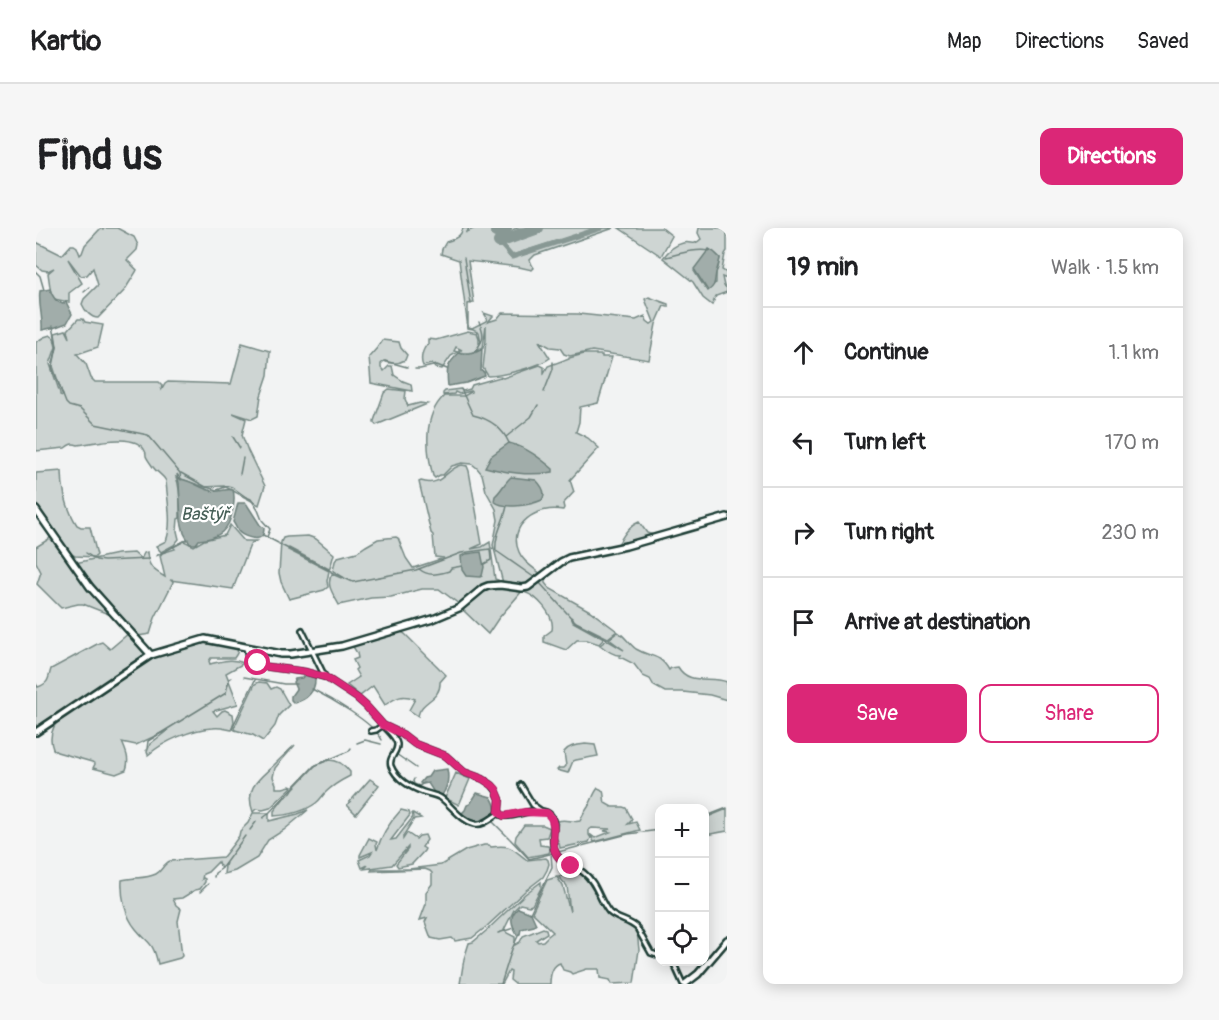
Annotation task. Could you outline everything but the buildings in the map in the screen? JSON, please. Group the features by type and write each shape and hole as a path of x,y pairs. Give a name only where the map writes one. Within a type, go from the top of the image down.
{"street":[{"path":"36,510 90,586 151,655"},
{"path":"36,732 151,655 205,639 281,654 342,646 433,619 459,608 488,586 528,587 569,558 626,546 727,517"},
{"path":"302,630 325,677"},
{"path":"246,647 248,658 262,666 325,677 357,698 383,725 397,744 390,764 403,782 422,792 441,798 473,824 485,823 500,813"},
{"path":"373,731 383,725"},
{"path":"383,725 402,734 415,744 446,756 464,772 487,782 496,789 500,799 500,813"},
{"path":"521,785 534,806 541,812"},
{"path":"525,812 534,806"},
{"path":"500,813 506,816 525,812 547,813 552,819 553,843 558,858 587,875 609,911 634,925 651,953 655,954"},
{"path":"675,966 684,984 698,974 727,940"}],"shaded area":[{"path":"101,228 117,228 134,237 138,245 137,250 127,260 137,270 136,272 124,291 98,318 88,314 82,304 98,285 93,268 87,275 81,276 68,259 82,283 69,293 69,302 54,299 48,273 54,268 48,271 42,270 36,265 36,242 62,255 71,245 74,245 80,255 85,245"},
{"path":"463,228 469,228 467,232 475,228 495,228 492,230 494,236 517,228 598,228 509,256 511,258 604,228 614,228 535,255 530,260 534,268 532,270 468,261 474,303 468,304 468,325 472,328 486,321 484,313 493,316 488,322 497,319 502,313 579,314 636,320 645,316 651,324 654,322 645,299 649,297 668,304 668,307 664,306 656,324 649,360 592,351 570,356 564,354 560,348 550,347 539,341 550,358 521,370 488,376 483,368 486,325 483,348 465,353 459,352 462,350 456,347 454,351 458,352 451,356 442,369 435,368 432,364 423,366 422,355 428,339 436,340 468,331 477,333 479,343 481,342 479,332 468,328 459,260 441,254 446,242 459,236"},
{"path":"619,228 662,228 672,236 661,256"},
{"path":"699,228 727,228 727,251 722,270 727,273 727,279 722,277 727,292 716,296 712,305 703,298 693,282 663,258 677,245 694,243 701,239 698,233","holes":["709,250 720,258 716,283 705,288 694,271"]},
{"path":"78,319 103,325 98,347 77,354 86,364 95,382 159,382 162,385 161,391 168,382 231,384 242,343 270,351 268,375 261,396 258,416 252,419 233,413 246,419 242,435 265,486 259,505 224,486 204,487 176,477 180,497 180,518 177,531 179,539 174,545 161,552 156,546 166,541 169,527 166,481 153,467 140,445 124,440 114,440 36,451 36,342 50,335 54,338 56,347 50,364 60,395 63,396 53,366 57,347 55,333 66,330 70,338 68,330"},
{"path":"382,340 399,342 407,355 405,360 397,363 384,361 381,368 384,371 392,366 394,375 411,384 412,391 371,383 369,357"},
{"path":"584,354 612,357 598,403 580,407 576,432 588,438 599,448 570,480 574,492 563,504 563,510 553,509 535,514 521,525 517,533 516,542 521,556 542,575 524,585 503,583 493,545 498,520 496,509 486,491 482,474 472,464 462,463 452,466 443,475 435,478 433,476 428,445 432,413 444,396 464,396 471,392 443,395 445,391 460,389 463,391 470,389 472,385 503,378 540,365 544,367 544,373 548,366"},
{"path":"389,389 406,391 405,399 408,406 427,404 376,425 374,421 384,393"},
{"path":"462,465 467,466 469,471 482,544 471,549 482,547 490,542 495,579 498,582 485,584 459,604 439,589 422,589 391,597 371,598 339,605 329,582 332,574 343,577 333,571 335,561 338,557 357,552 378,539 398,538 413,568 444,558 435,557 433,535 419,482 434,482"},
{"path":"62,471 68,506 77,525 90,527 97,555 95,557 71,554 36,504 36,473"},
{"path":"639,522 647,533 654,535 617,546 628,529"},
{"path":"230,525 244,541 256,541 250,545 233,589 170,580 173,582 155,618 150,634 138,636 75,563 117,554 134,553 141,559 147,552 152,568 165,577 160,556 162,553 175,549 173,547 184,541 194,546 204,540 225,535"},
{"path":"51,535 116,617 83,604 61,608 37,584 41,572 36,562 36,547 49,539"},
{"path":"308,536 316,539 334,554 329,569 289,548 288,550 329,571 328,587 289,599 279,573 281,542 287,537"},
{"path":"545,577 545,583 549,588 590,611 617,631 608,638 576,622 571,617 573,622 604,639 599,644 577,640 566,650 544,642 544,636 552,630 551,618 539,602 524,592"},
{"path":"500,587 523,590 488,634 462,609 486,589"},
{"path":"400,631 446,675 440,682 437,693 423,706 418,716 409,710 415,699 400,697 385,705 373,686 360,696 347,685 359,677 353,660 358,658 357,653 352,645"},
{"path":"618,632 636,649 662,661 669,670 678,667 683,673 694,678 727,682 727,700 710,695 665,692 654,686 634,664 620,657 621,655 607,651 600,645 607,640 624,650 609,639"},
{"path":"129,633 148,654 36,729 36,684 38,687 46,682 51,669 99,643 102,642 110,649"},
{"path":"207,641 236,647 237,650 234,658 211,658 210,664 231,660 244,663 226,673 238,704 213,711 217,716 225,710 233,714 232,730 215,728 187,733 162,745 148,755 150,744 168,730 136,745 122,742 128,762 126,770 116,774 93,768 95,764 92,762 53,749 52,731 62,716 147,662 148,659"},
{"path":"267,683 271,689 276,687 280,689 289,705 279,715 275,726 263,741 234,728 255,684"},
{"path":"585,744 595,745 598,756 573,761 568,773 557,770 566,766 564,752 568,748"},
{"path":"295,745 275,768 273,777 276,788 292,787 270,808 256,809 253,812 250,796 254,785"},
{"path":"329,760 344,765 350,772 350,776 340,781 306,809 274,816 274,811 284,798 316,765"},
{"path":"456,773 470,779 459,805 445,798"},
{"path":"370,779 379,785 356,814 347,805"},
{"path":"598,788 603,792 605,803 612,807 626,808 632,819 628,824 636,822 640,830 594,842 591,835 595,838 610,832 604,831 610,829 592,828 589,830 591,838 589,842 560,848 556,837 558,821 580,821"},
{"path":"727,809 727,831 709,834 709,816"},
{"path":"308,810 268,840 257,858 235,871 224,874 226,863 222,868 218,862 203,874 202,879 205,879 205,882 200,889 182,898 173,899 181,909 178,921 182,956 158,964 152,947 136,929 126,912 122,880 152,876 170,861 223,857 253,813 269,813 269,821"},
{"path":"401,810 409,812 410,815 391,840 396,839 413,817 413,813 421,818 414,819 403,839 407,833 416,839 425,835 427,840 422,847 424,851 412,864 398,867 396,864 408,847 392,865 364,869 368,865 362,868 359,860 372,852 360,857 369,838 377,842 377,850 386,829"},
{"path":"524,825 543,825 550,828 547,837 539,838 540,845 548,846 549,853 528,857 515,842 516,836"},
{"path":"484,845 508,847 527,860 546,858 549,864 543,877 472,938 455,941 452,938 440,940 431,938 425,922 427,918 420,920 426,904 426,892 432,884 430,871 425,869 371,871 372,869 409,869 441,865 466,850"},
{"path":"580,872 589,881 608,913 631,925 637,931 639,950 634,983 612,984 610,980 600,978 599,969 587,969 572,974 563,970 560,963 553,969 550,984 515,984 510,980 511,972 509,971 502,984 460,984 469,943 486,931 541,882 541,888 532,905 520,904 514,910 504,930 515,937 515,945 523,936 543,928 547,933 536,940 538,942 543,941 553,932 532,912 547,880 557,877 563,886 570,912 567,886 559,877"}],"water":[{"path":"709,249 720,258 714,284 708,291 694,269"},
{"path":"50,289 56,300 63,304 66,302 72,314 67,323 42,330 40,291"},
{"path":"482,349 481,371 485,376 466,383 448,386 448,367 455,357 459,353 470,354"},
{"path":"509,443 532,453 553,469 553,472 519,473 485,467 491,456"},
{"name":"Baštýř","path":"177,474 180,479 209,490 233,490 234,502 231,517 222,532 199,540 196,544 190,544 181,521"},
{"path":"511,477 536,480 544,492 542,500 525,505 498,504 494,501 495,496"},
{"path":"238,503 246,503 264,528 261,537 249,537 238,531 233,522"},
{"path":"481,552 484,567 482,576 466,576 462,570 461,556"},
{"path":"305,674 315,677 314,687 307,697 294,703 291,700 296,689 293,682"},
{"path":"447,769 447,783 442,795 435,794 428,783 420,783 432,771"},
{"path":"477,793 491,797 495,805 492,817 478,823 461,814"},
{"path":"518,908 531,913 536,924 521,929 520,934 517,935 512,918"}],"waterway":[{"path":"666,257 693,251 709,251"},
{"path":"464,258 471,304"},
{"path":"36,272 40,276 44,290"},
{"path":"84,292 90,287"},
{"path":"474,353 482,338 479,322"},
{"path":"53,326 57,347 52,367 66,403 80,409 95,424 148,435 180,473 181,480"},
{"path":"385,361 407,367"},
{"path":"544,392 553,369 553,362"},
{"path":"415,369 437,365 447,369"},
{"path":"461,389 473,415 495,424 509,443"},
{"path":"506,437 531,417 538,405"},
{"path":"233,437 240,448"},
{"path":"240,474 243,458"},
{"path":"181,473 206,487 217,490 232,487 251,499 262,520 270,529 267,537"},
{"path":"496,552 498,534 507,506"},
{"path":"263,535 278,543"},
{"path":"156,556 188,539"},
{"path":"279,544 331,571"},
{"path":"492,548 535,578"},
{"path":"331,572 353,582 416,570 461,553 490,549 491,560 484,564"},
{"path":"86,553 96,560 104,561 149,559"},
{"path":"419,569 434,574 462,566"},
{"path":"539,582 575,622 607,639"},
{"path":"244,677 296,684"},
{"path":"146,750 148,741 226,693 231,678"},
{"path":"232,728 255,680"},
{"path":"312,689 361,719 382,740"},
{"path":"357,743 365,740 381,744"},
{"path":"263,818 314,766 349,751 351,748"},
{"path":"396,754 416,768"},
{"path":"414,779 414,784 419,786 424,783"},
{"path":"709,815 727,808"},
{"path":"492,821 509,838"},
{"path":"250,830 256,822"},
{"path":"558,852 628,834 655,831"},
{"path":"214,877 245,836"},
{"path":"510,839 529,859 554,853"},
{"path":"530,913 552,867 551,853"},
{"path":"200,892 208,884"},
{"path":"498,933 514,928"},
{"path":"501,984 519,934"}],"taxiway":[{"path":"496,232 499,242 512,257 601,228"}],"runway":[{"path":"496,232 506,228"},
{"path":"499,242 538,228"}],"route":[{"path":"258,663 262,666 325,677 357,698 383,725 402,734 415,744 446,756 464,772 492,785 500,799 499,812 502,816 535,811 547,813 553,822 553,843 558,858 571,866"}]}
